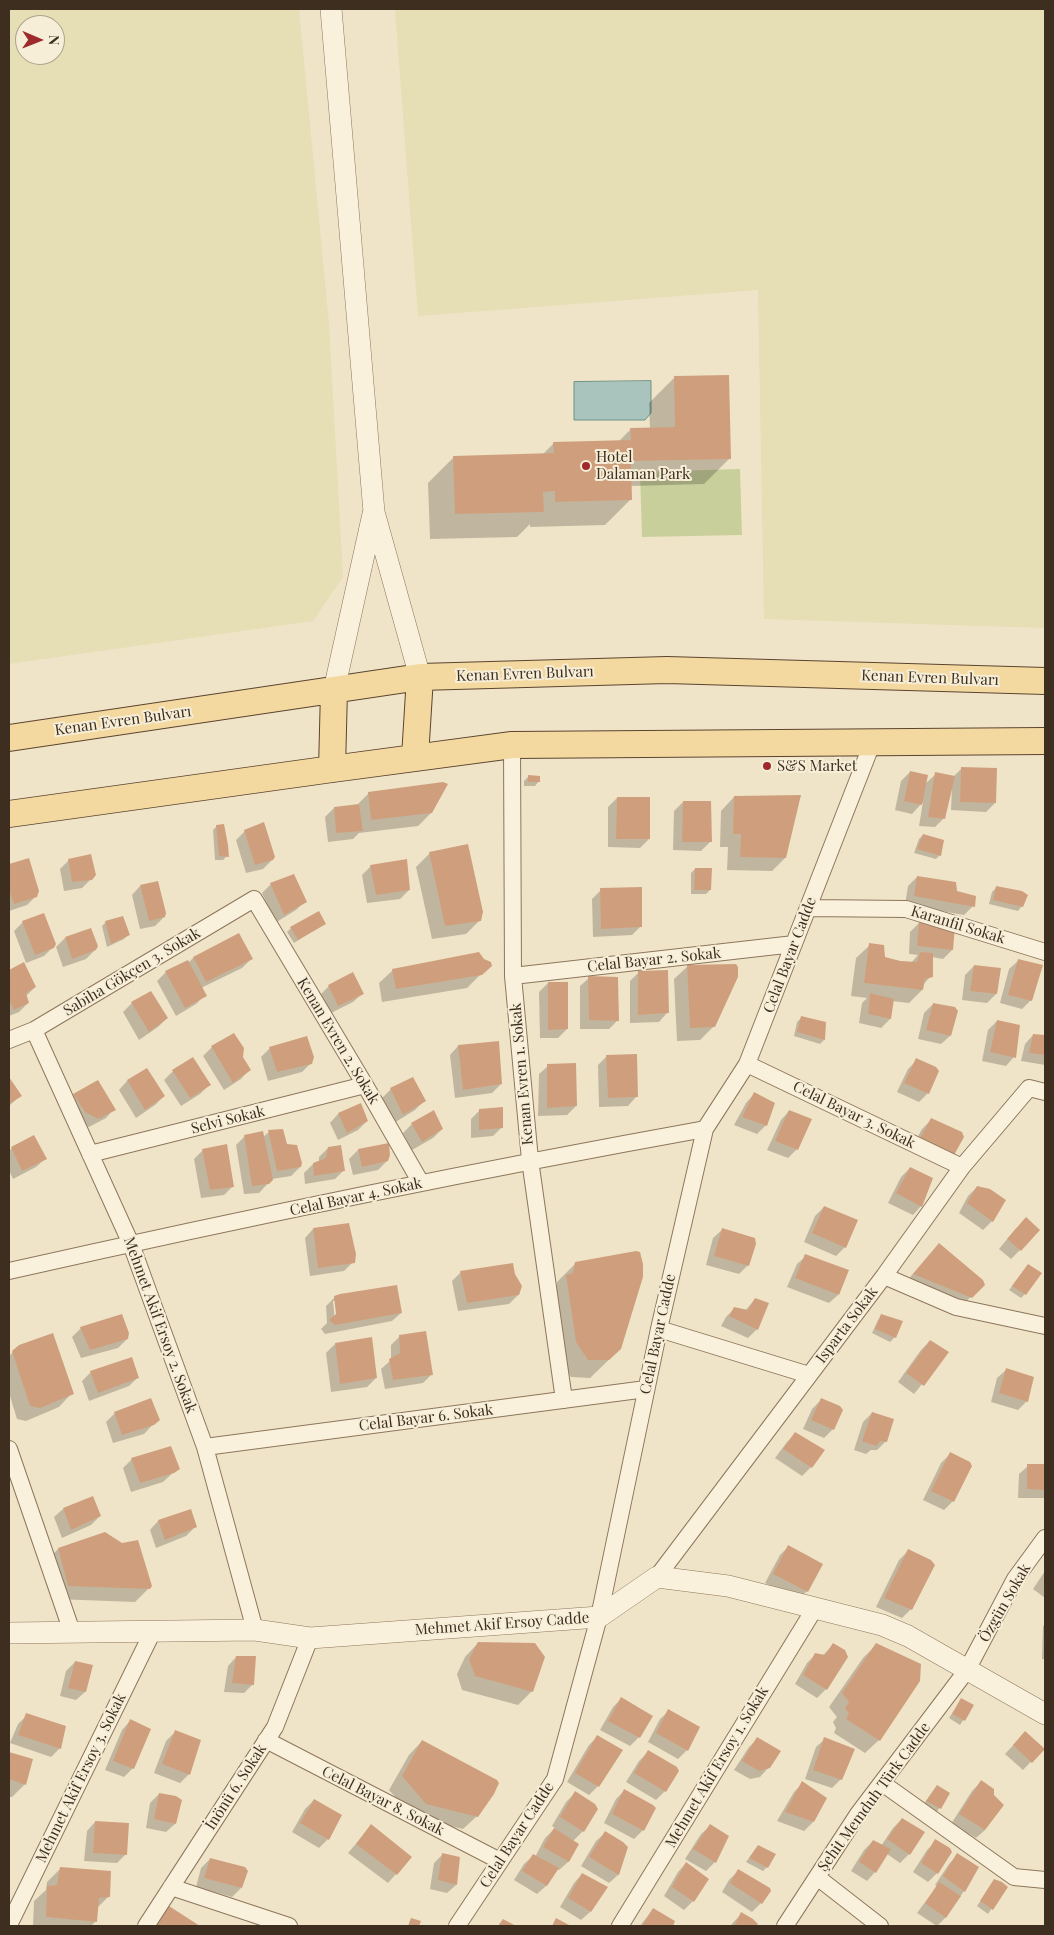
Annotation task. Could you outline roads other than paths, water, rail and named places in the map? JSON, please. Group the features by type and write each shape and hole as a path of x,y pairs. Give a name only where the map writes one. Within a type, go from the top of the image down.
{"main road":[{"name":"Kenan Evren Bulvarı","path":"9,738 420,677 667,670 1045,681"},
{"path":"415,757 420,677"},
{"path":"332,768 334,690"},
{"path":"9,814 332,768 512,745 1045,741"}],"street":[{"path":"331,9 374,512 420,677"},
{"path":"334,690 374,512"},
{"name":"Celal Bayar Cadde","path":"457,1926 555,1779 599,1616 646,1389 704,1129 747,1064 873,741"},
{"name":"Kenan Evren 1. Sokak","path":"512,745 513,976 530,1160 564,1400"},
{"name":"Sabiha Gökçen 3. Sokak","path":"9,1040 34,1030 254,899"},
{"name":"Kenan Evren 2. Sokak","path":"254,899 421,1183"},
{"name":"Karanfil Sokak","path":"808,908 906,909 1045,952"},
{"name":"Celal Bayar 2. Sokak","path":"513,976 794,944"},
{"name":"Mehmet Akif Ersoy 2. Sokak","path":"34,1030 131,1244 205,1447 255,1630"},
{"name":"Celal Bayar 3. Sokak","path":"747,1064 962,1167"},
{"name":"Selvi Sokak","path":"90,1154 365,1085"},
{"name":"Isparta Sokak","path":"657,1577 884,1276 962,1167 1029,1088 1045,1092"},
{"name":"Celal Bayar 4. Sokak","path":"9,1271 530,1160 704,1129"},
{"path":"884,1276 956,1307 1045,1326"},
{"path":"659,1329 809,1375"},
{"name":"Celal Bayar 6. Sokak","path":"205,1447 646,1389"},
{"path":"9,1449 72,1632"},
{"name":"Özgün Sokak","path":"968,1670 1015,1579 1045,1538"},
{"path":"657,1577 728,1586 890,1628 908,1636 1045,1714"},
{"name":"Mehmet Akif Ersoy Cadde","path":"9,1633 255,1630 310,1638 599,1616 657,1577"},
{"name":"Mehmet Akif Ersoy 1. Sokak","path":"620,1926 815,1608"},
{"name":"Mehmet Akif Ersoy 3. Sokak","path":"9,1925 153,1631"},
{"name":"İnönü 6. Sokak","path":"146,1926 275,1727 310,1638"},
{"name":"Şehit Memduh Türk Cadde","path":"784,1926 858,1814 968,1670"},
{"name":"Celal Bayar 8. Sokak","path":"266,1740 500,1861"},
{"path":"882,1783 1014,1877 1045,1880"},
{"path":"817,1877 880,1926"},
{"path":"171,1887 288,1926"}],"water":[{"path":"651,381 651,413 645,420 574,420 574,382"}],"place":[{"name":"Hotel Dalaman Park","path":"586,466"},
{"name":"S&S Market","path":"767,766"}]}
